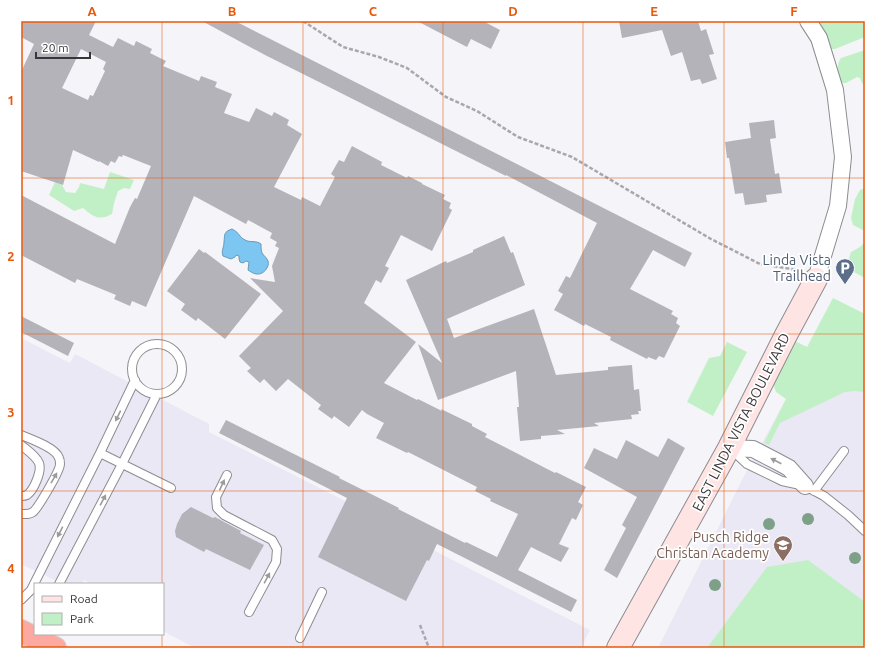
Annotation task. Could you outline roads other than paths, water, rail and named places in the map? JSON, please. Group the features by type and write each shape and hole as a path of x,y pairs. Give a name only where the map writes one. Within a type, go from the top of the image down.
{"highway":[{"path":"27,635 55,648"}],"street":[{"path":"808,21 819,38 835,90 843,157 838,206 808,275"},
{"name":"EAST LINDA VISTA BOULEVARD","path":"618,648 729,448 786,335 808,275"},
{"path":"729,448 753,449 789,468 810,488"}],"lane":[{"path":"157,344 165,345 178,355 182,363 180,379 171,390 164,393 150,393 139,386 135,380 133,364 136,356 149,346 157,344"},
{"path":"35,583 135,380"},
{"path":"60,583 157,394"},
{"path":"21,435 56,452 60,465 58,472 38,506 32,513 26,515 21,514"},
{"path":"21,445 38,460 40,466 32,489 27,495 21,496"},
{"path":"844,451 810,488 836,505 865,531"},
{"path":"100,453 170,488"},
{"path":"227,475 216,497 217,508 224,515 272,540 277,550 276,562 249,612"},
{"path":"21,600 31,590 34,584"},
{"path":"300,638 322,592"}],"water":[{"path":"232,229 245,240 261,244 262,253 268,261 268,266 264,272 259,274 252,273 248,270 249,262 240,262 239,256 236,255 231,259 223,256 222,251 225,234 227,231"}],"place":[{"name":"Linda Vista Trailhead","path":"845,285"},
{"name":"Pusch Ridge Christan Academy","path":"783,562"}]}
